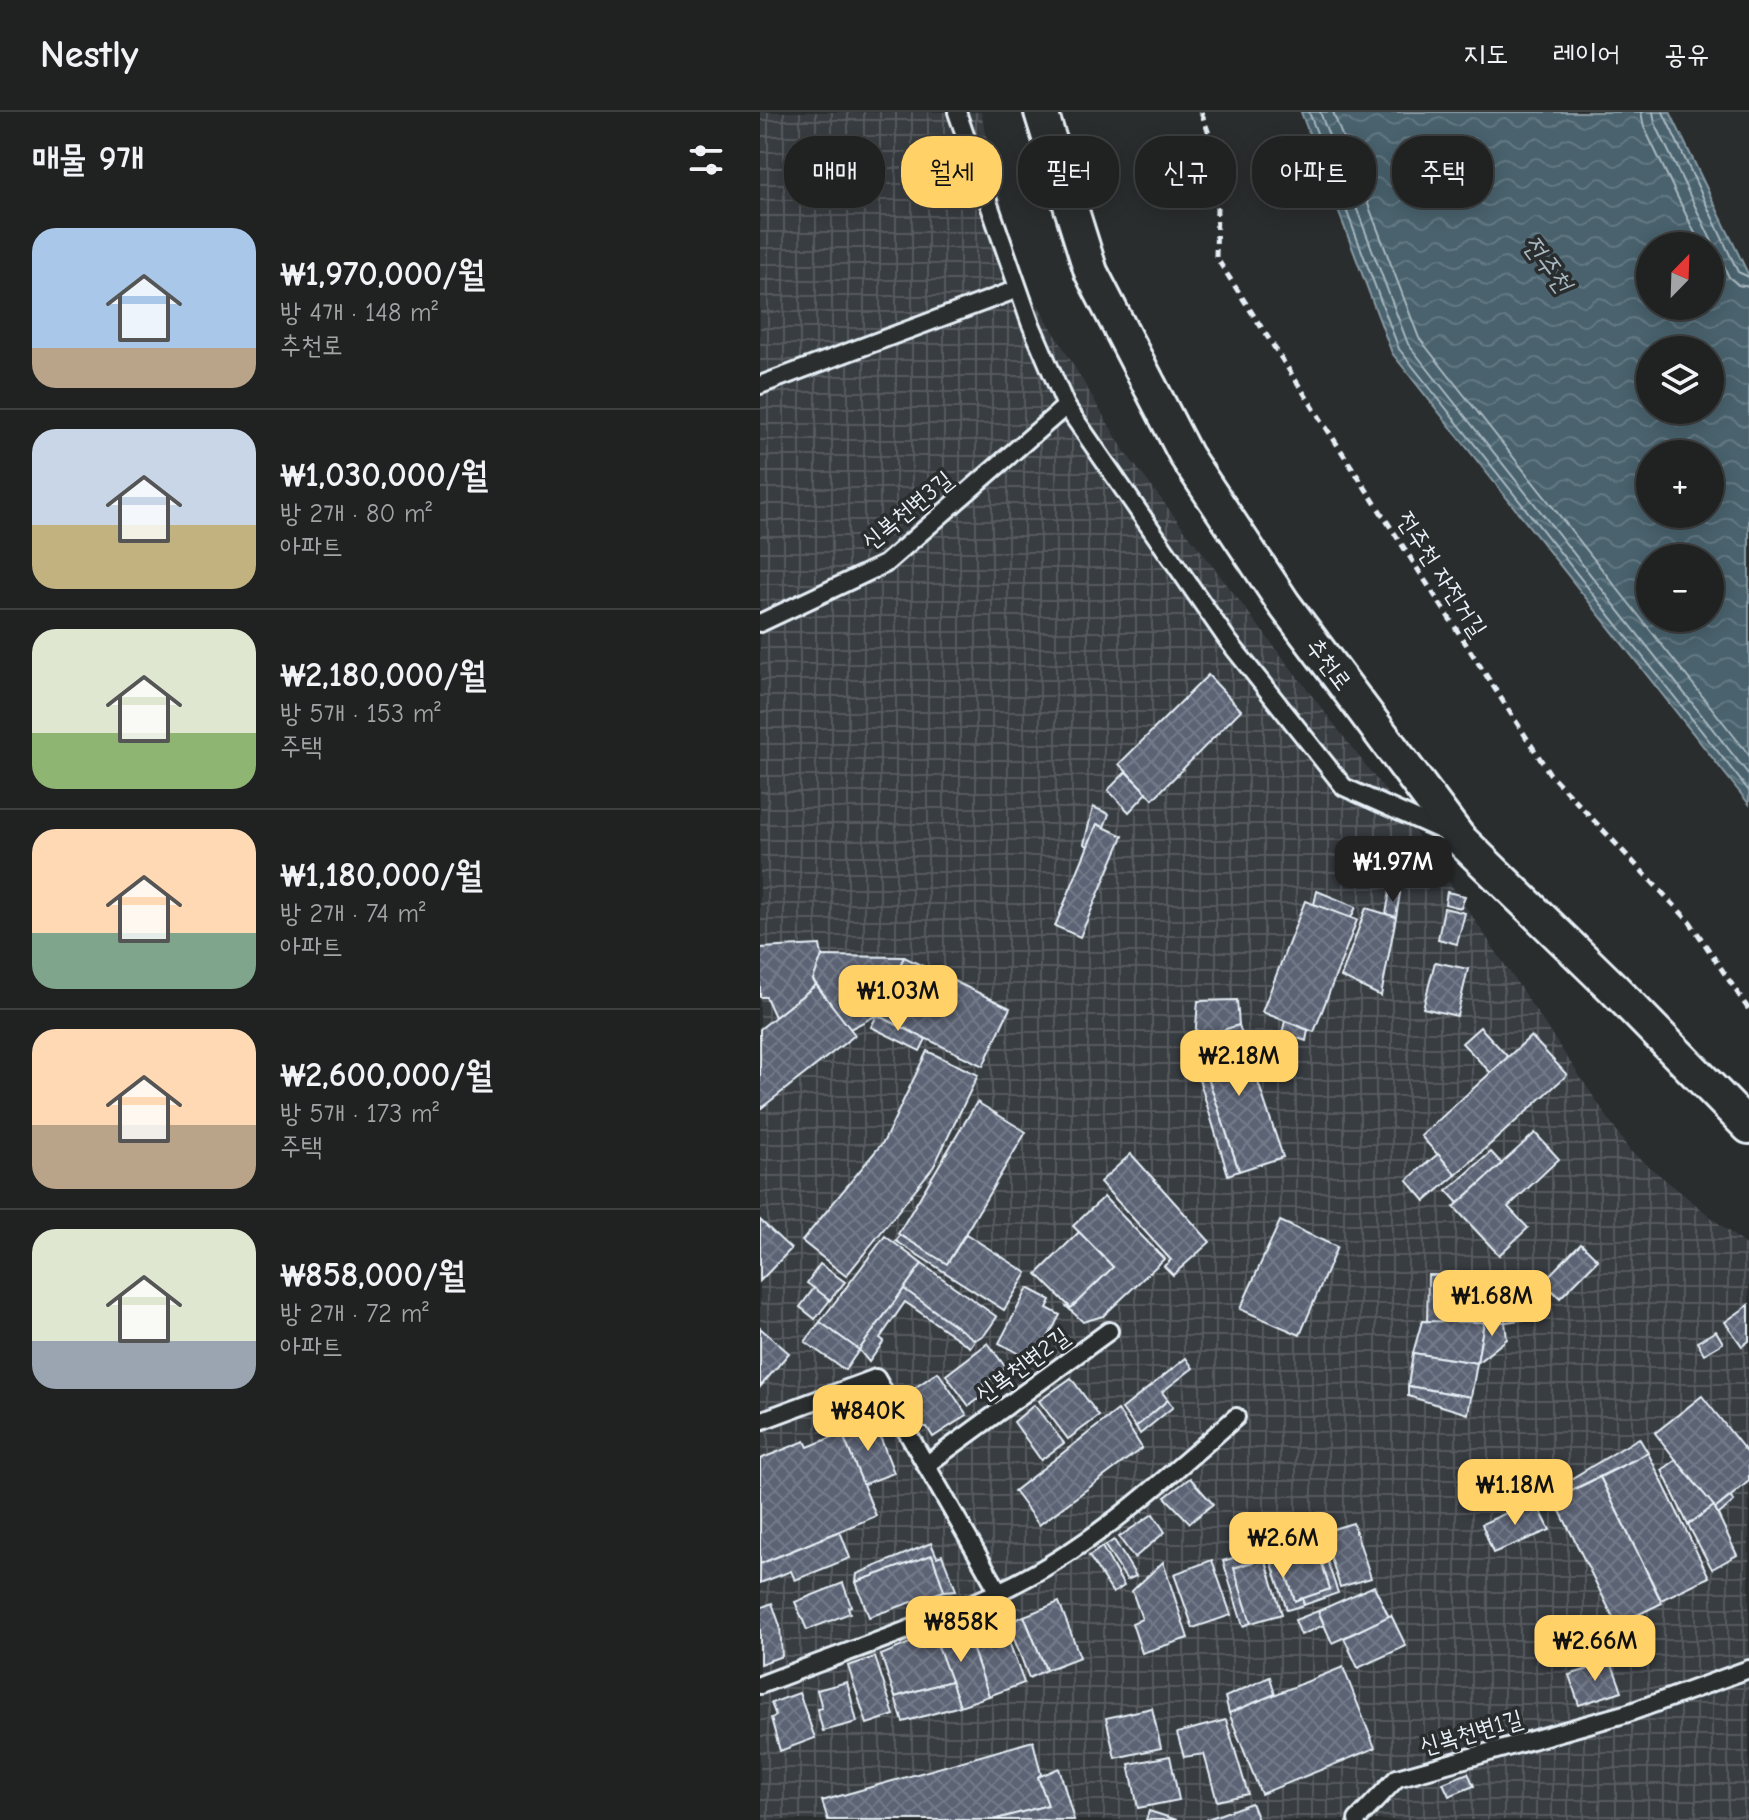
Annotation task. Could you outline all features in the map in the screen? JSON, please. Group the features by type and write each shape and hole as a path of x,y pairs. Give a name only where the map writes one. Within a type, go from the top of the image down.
{"street":[{"name":"추천로","path":"1041,112 1091,272 1186,456 1284,604 1459,838 1613,988 1749,1127"}],"lane":[{"path":"957,112 1030,322 1066,406 1229,642 1344,787 1459,838"},
{"path":"760,385 1018,289"},
{"name":"신복천변3길","path":"760,623 885,564 1066,406"},
{"name":"신복천변2길","path":"926,1465 1109,1331"},
{"path":"760,1421 876,1378 999,1592"},
{"path":"760,1685 999,1592 1056,1560 1103,1529 1236,1417"},
{"name":"신복천변1길","path":"1357,1820 1397,1778 1628,1713 1749,1669"}],"path":[{"name":"전주천 자전거길","path":"1201,112 1218,158 1216,257 1550,774 1690,922 1749,1010"}],"shaded area":[{"path":"760,112 981,112 986,136 901,136 901,208 1002,208 1002,204 1017,270 1125,452 1406,818 1630,1151 1749,1248 1749,1820 760,1820"}],"water":[{"name":"전주천","path":"1301,112 1670,112 1749,276 1749,804 1392,353 1337,208 1376,208 1376,136 1310,136"}],"building":[{"path":"1208,675 1241,710 1153,799 1119,764"},
{"path":"1126,772 1147,793 1129,812 1108,790"},
{"path":"1093,807 1109,814 1104,827 1097,824 1088,846 1084,844"},
{"path":"1097,824 1123,836 1080,937 1055,926"},
{"path":"1317,891 1356,907 1351,918 1314,904"},
{"path":"1390,891 1400,893 1396,917 1386,914"},
{"path":"1447,892 1465,896 1461,908 1445,904"},
{"path":"1305,901 1357,920 1314,1032 1262,1012"},
{"path":"1366,908 1396,917 1381,996 1341,977"},
{"path":"1444,908 1465,913 1457,944 1438,939"},
{"path":"820,945 822,956 813,980 816,985 775,1017 766,997 760,997 760,948"},
{"path":"822,956 904,957 877,1015 850,1029 813,980"},
{"path":"904,957 1010,1008 983,1066 877,1015"},
{"path":"1435,962 1468,969 1457,1016 1423,1008"},
{"path":"816,985 855,1035 760,1109 760,1029"},
{"path":"1237,1000 1239,1025 1195,1039 1198,1001"},
{"path":"877,1015 926,1039 920,1051 871,1027"},
{"path":"1285,1021 1308,1030 1306,1041 1282,1033"},
{"path":"1239,1025 1283,1157 1239,1171 1195,1039"},
{"path":"1480,1027 1508,1057 1491,1073 1462,1043"},
{"path":"1531,1036 1567,1075 1456,1175 1421,1136"},
{"path":"1195,1039 1239,1171 1228,1175 1188,1042"},
{"path":"927,1051 978,1075 934,1166 846,1276 802,1241 884,1141"},
{"path":"977,1102 1026,1132 947,1264 898,1234"},
{"path":"1535,1133 1559,1159 1508,1207 1528,1228 1499,1255 1454,1207"},
{"path":"1491,1152 1502,1164 1458,1203 1447,1191"},
{"path":"1131,1154 1210,1242 1173,1275 1164,1266 1171,1260 1100,1182"},
{"path":"1438,1154 1456,1175 1425,1201 1407,1180"},
{"path":"1104,1197 1164,1259 1103,1316 1083,1322 1067,1307 1071,1308 1113,1267 1073,1226"},
{"path":"760,1220 791,1249 760,1281"},
{"path":"1280,1221 1337,1247 1300,1335 1240,1309"},
{"path":"1079,1232 1113,1267 1071,1308 1037,1274"},
{"path":"966,1234 1027,1273 1004,1310 896,1241 900,1235 947,1264"},
{"path":"885,1236 922,1264 859,1350 820,1322"},
{"path":"1581,1243 1598,1260 1560,1298 1553,1291 1539,1306 1529,1296"},
{"path":"820,1264 845,1282 830,1300 807,1283"},
{"path":"922,1264 997,1317 985,1334 975,1340 904,1289"},
{"path":"1428,1275 1505,1275 1505,1322 1427,1322"},
{"path":"814,1288 830,1300 815,1319 800,1307"},
{"path":"1028,1288 1051,1300 1047,1308 1060,1315 1035,1362 999,1343"},
{"path":"904,1289 975,1340 970,1347 905,1302 880,1338 884,1341 869,1362 859,1350"},
{"path":"1520,1295 1542,1317 1505,1322 1505,1298"},
{"path":"1749,1305 1749,1341 1742,1346 1725,1322"},
{"path":"1422,1321 1484,1322 1477,1363 1413,1353"},
{"path":"820,1322 859,1350 845,1370 805,1342"},
{"path":"1484,1322 1505,1322 1507,1339 1477,1363"},
{"path":"760,1328 789,1353 760,1387"},
{"path":"1716,1331 1723,1343 1704,1354 1697,1342"},
{"path":"988,1343 1006,1368 982,1385 988,1392 969,1406 946,1375"},
{"path":"1413,1353 1477,1363 1471,1397 1408,1386"},
{"path":"1186,1358 1193,1368 1162,1392 1168,1400 1136,1428 1122,1409"},
{"path":"938,1372 967,1415 933,1437 927,1427 915,1427 897,1400"},
{"path":"1071,1378 1099,1416 1068,1439 1039,1401"},
{"path":"1408,1386 1471,1397 1468,1414 1408,1396"},
{"path":"1702,1396 1749,1455 1749,1481 1715,1509 1655,1433"},
{"path":"1168,1400 1173,1407 1140,1434 1136,1427"},
{"path":"1034,1405 1064,1443 1041,1460 1014,1422"},
{"path":"1118,1410 1142,1448 1039,1525 1014,1491"},
{"path":"874,1421 894,1473 862,1485 842,1433"},
{"path":"842,1433 876,1516 760,1564 760,1459 805,1441 808,1447"},
{"path":"1639,1438 1648,1453 1554,1499 1551,1491"},
{"path":"1648,1453 1709,1577 1661,1600 1600,1477"},
{"path":"1676,1460 1714,1506 1688,1525 1662,1470"},
{"path":"1600,1477 1662,1603 1617,1625 1554,1499"},
{"path":"1190,1478 1213,1504 1190,1523 1165,1497"},
{"path":"1730,1497 1734,1501 1717,1516 1715,1509"},
{"path":"1535,1500 1550,1530 1493,1553 1482,1524"},
{"path":"1714,1506 1737,1555 1712,1569 1688,1525"},
{"path":"1153,1514 1165,1532 1134,1558 1119,1537"},
{"path":"1353,1523 1371,1578 1340,1587 1323,1532"},
{"path":"840,1531 850,1558 795,1580 791,1571 760,1583 760,1564"},
{"path":"1318,1534 1338,1593 1304,1605 1302,1598 1330,1589 1313,1536"},
{"path":"1313,1536 1330,1589 1295,1601 1277,1547"},
{"path":"1114,1540 1136,1576 1127,1580 1105,1546"},
{"path":"931,1543 937,1557 942,1555 956,1590 944,1591 932,1555 856,1582 857,1574"},
{"path":"1102,1547 1124,1586 1113,1593 1089,1556"},
{"path":"1277,1547 1295,1601 1302,1598 1304,1605 1287,1610 1267,1548"},
{"path":"1263,1549 1265,1558 1234,1568 1251,1623 1243,1626 1223,1561"},
{"path":"932,1555 944,1591 869,1617 856,1582"},
{"path":"1265,1558 1282,1614 1251,1623 1234,1568"},
{"path":"1212,1560 1231,1615 1193,1628 1174,1574"},
{"path":"1163,1562 1188,1638 1142,1653 1132,1623 1142,1619 1132,1591"},
{"path":"843,1583 851,1606 848,1607 850,1613 807,1630 795,1602"},
{"path":"1374,1586 1389,1617 1332,1643 1318,1611"},
{"path":"1059,1602 1080,1657 1046,1670 1024,1616"},
{"path":"772,1603 780,1626 782,1656 760,1664 760,1608"},
{"path":"997,1609 1024,1683 989,1696 963,1622"},
{"path":"1318,1611 1324,1625 1301,1635 1295,1620"},
{"path":"1391,1615 1406,1646 1358,1668 1344,1638"},
{"path":"1024,1616 1046,1670 1029,1678 1008,1623"},
{"path":"963,1622 989,1696 960,1706 933,1633"},
{"path":"933,1633 951,1681 895,1697 881,1655"},
{"path":"875,1657 894,1715 867,1724 848,1666"},
{"path":"1611,1662 1622,1691 1579,1705 1569,1675"},
{"path":"1343,1667 1375,1748 1261,1794 1229,1713"},
{"path":"1270,1677 1275,1694 1229,1713 1225,1697"},
{"path":"951,1681 960,1706 903,1722 895,1697"},
{"path":"847,1682 857,1722 823,1731 817,1709 822,1708 817,1690"},
{"path":"799,1693 815,1738 780,1751 771,1718 776,1716 771,1703"},
{"path":"1152,1708 1161,1748 1115,1758 1106,1718"},
{"path":"1226,1720 1248,1794 1217,1801 1204,1754 1184,1757 1177,1733"},
{"path":"1033,1741 1041,1774 1038,1777 1048,1805 993,1820 828,1820 822,1801"},
{"path":"1170,1756 1179,1800 1138,1808 1129,1764"},
{"path":"1059,1768 1074,1820 993,1820 1048,1805 1038,1777"},
{"path":"1468,1773 1474,1786 1449,1796 1443,1783"},
{"path":"1251,1803 1258,1820 1205,1820"},
{"path":"1149,1811 1177,1820 1146,1820"}]}
